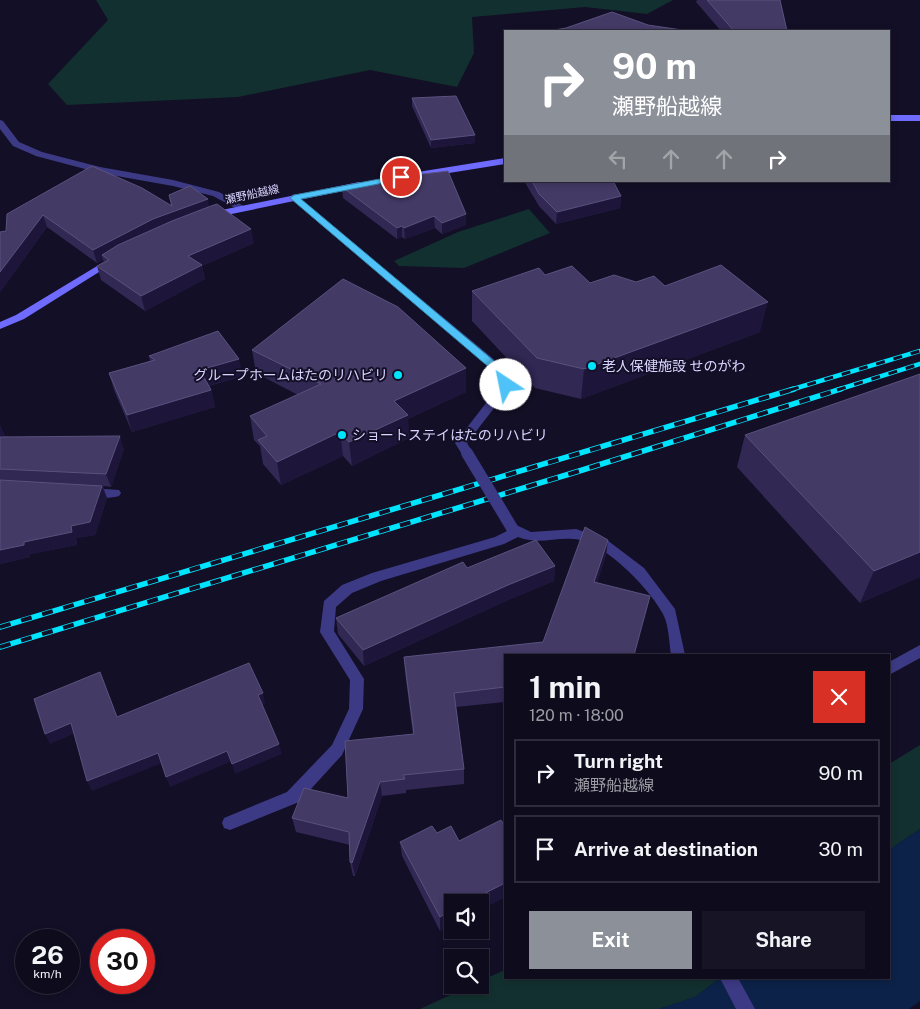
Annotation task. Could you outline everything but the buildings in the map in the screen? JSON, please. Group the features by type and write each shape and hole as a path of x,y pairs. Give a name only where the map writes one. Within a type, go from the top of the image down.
{"main road":[{"path":"890,118 920,118"},
{"name":"瀬野船越線","path":"203,219 242,208 377,182 504,161"},
{"path":"0,326 20,317 118,256"}],"street":[{"path":"0,123 16,144 38,154 100,170 173,183 216,194 242,208"},
{"path":"294,198 503,373 506,385 461,444 515,530 531,537 576,534 602,543 639,572 670,613 678,654"},
{"path":"76,491 115,493"},
{"path":"230,823 294,797 337,750 356,708 356,679 327,632 329,605 347,589 354,586 377,577 499,541 515,530"},
{"path":"890,668 920,651"},
{"path":"730,979 746,1009"}],"green space":[{"path":"96,0 673,0 647,14 585,7 472,17 474,53 457,87 370,70 238,97 67,105 48,84 108,20"},
{"path":"529,209 550,233 464,268 399,266 394,261 458,232"},
{"path":"920,745 920,829 890,849 890,763"},
{"path":"504,970 504,979 719,979 695,997 659,1009 420,1009 452,994 489,994 489,977"}],"water":[{"path":"920,829 920,1001 909,1009 659,1009 695,997 719,979 890,979 890,849"}],"railway":[{"path":"790,390 920,351"},
{"path":"837,390 920,364"},
{"path":"0,627 794,389"},
{"path":"0,647 576,472 841,389"}],"place":[{"name":"老人保健施設 せのがわ","path":"592,366"},
{"name":"グループホームはたのリハビリ","path":"398,375"},
{"name":"ショートステイはたのリハビリ","path":"342,435"}],"route":[{"path":"401,177 294,198 503,373 506,385"}]}
